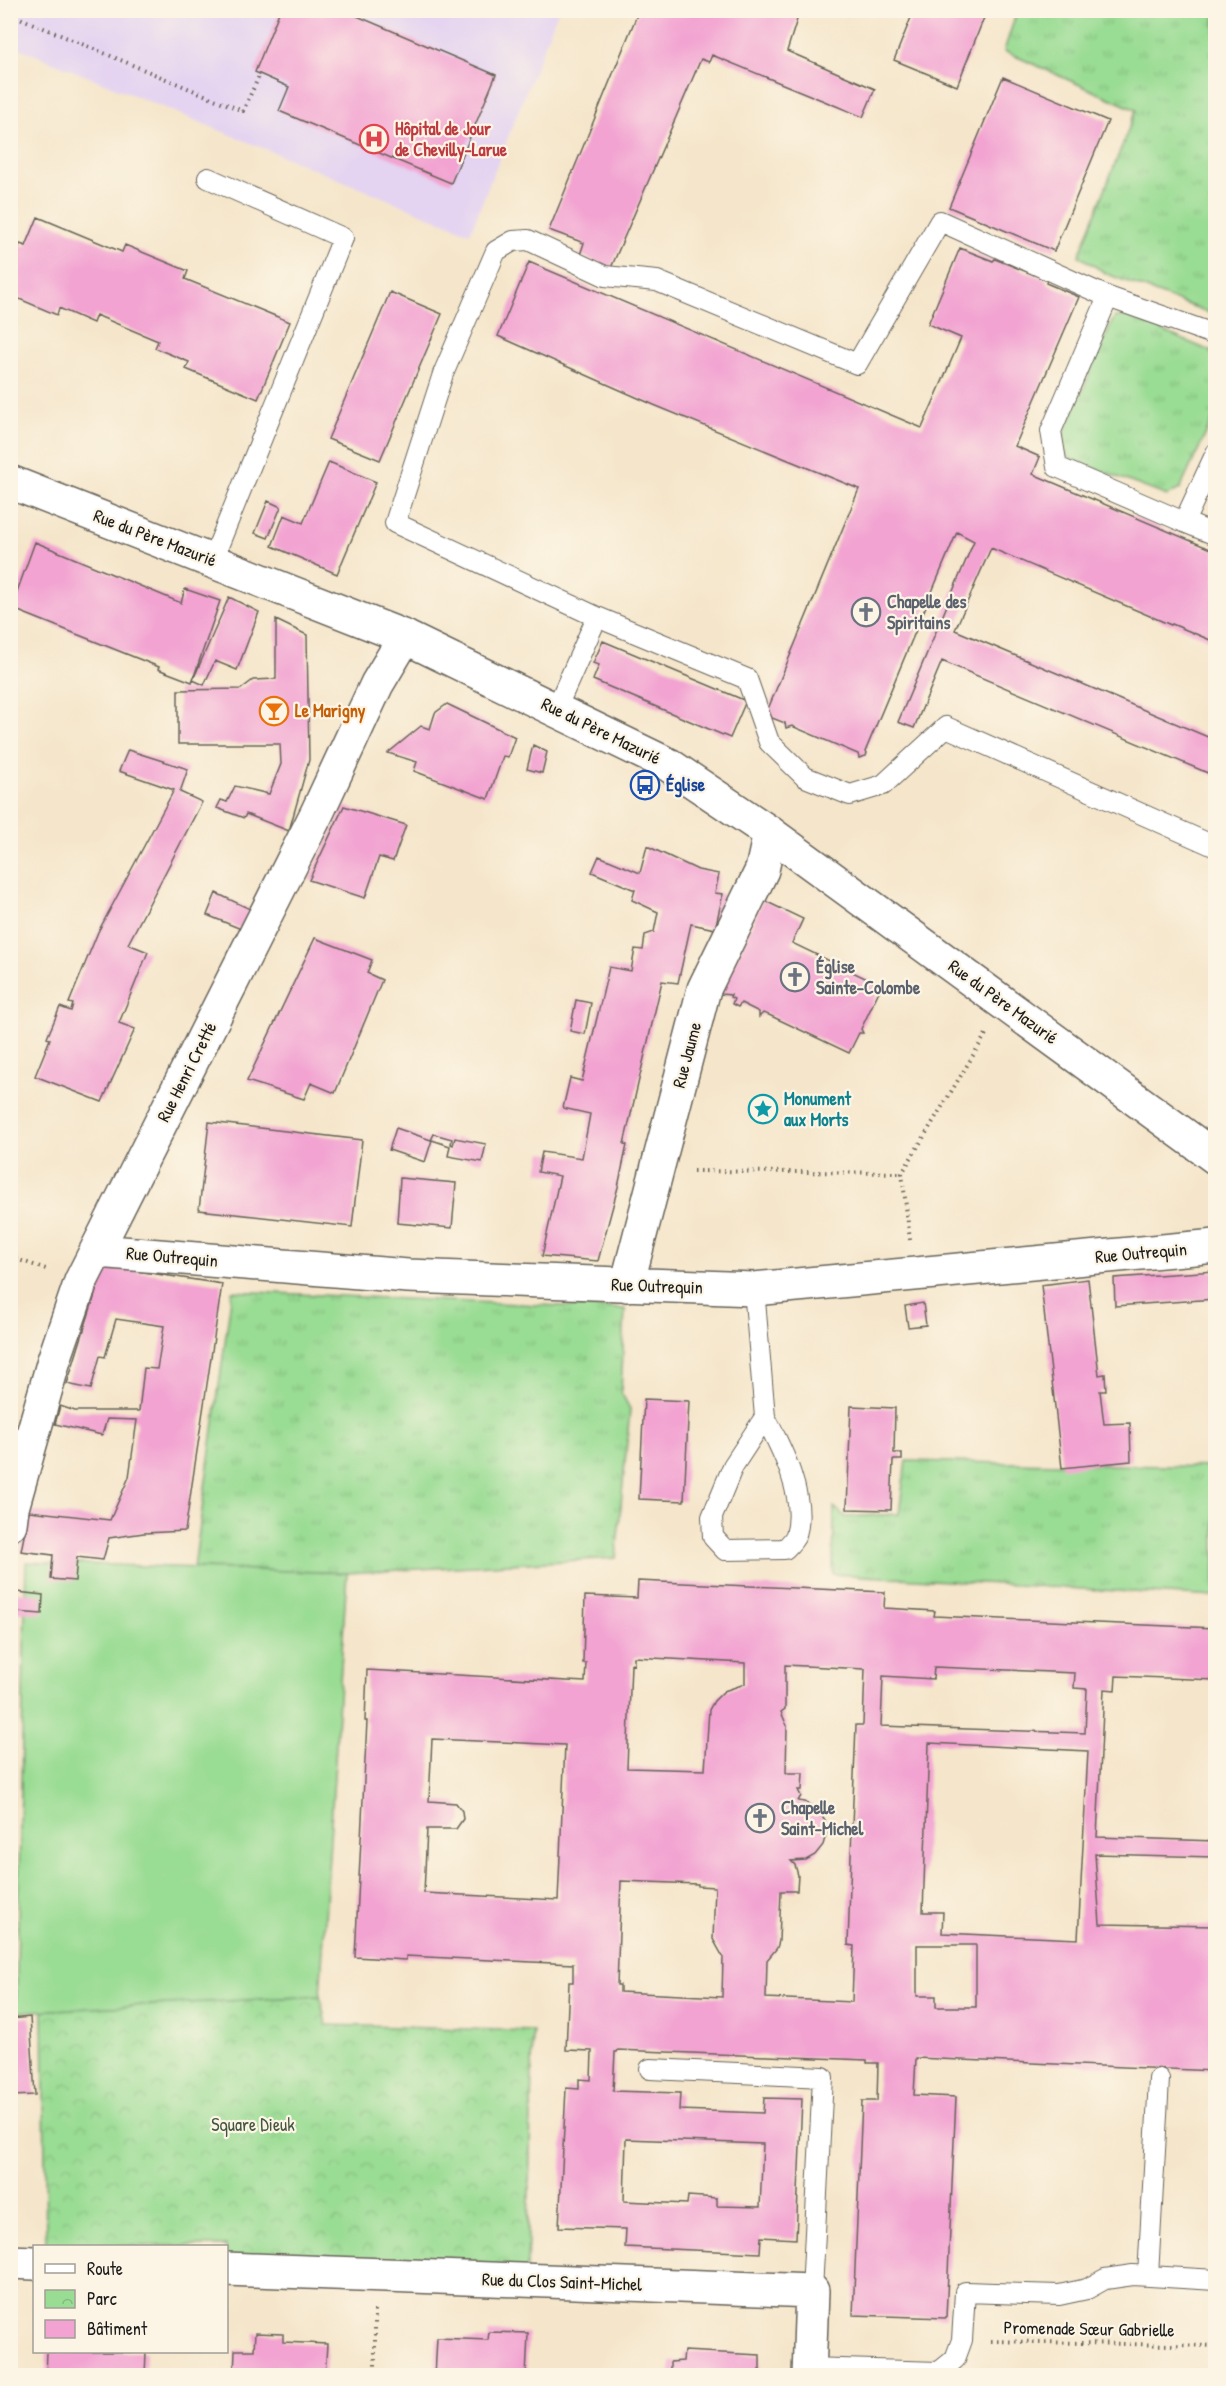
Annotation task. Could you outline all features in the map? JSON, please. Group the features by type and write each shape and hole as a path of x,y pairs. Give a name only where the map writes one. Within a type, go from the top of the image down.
{"street":[{"name":"Rue du Père Mazurié","path":"10,482 405,637 669,765 770,833 1215,1158"},
{"name":"Rue Henri Cretté","path":"10,1524 12,1508 54,1360 81,1281 317,813 377,684 405,637"},
{"name":"Rue Jaume","path":"627,1285 704,989 762,870 770,833"},
{"name":"Rue Outrequin","path":"97,1251 408,1276 754,1289 1215,1246"},
{"path":"10,2262 33,2263"},
{"name":"Rue du Clos Saint-Michel","path":"228,2269 812,2291"},
{"path":"809,2372 812,2291"}],"lane":[{"path":"208,178 343,238 212,561"},
{"path":"1215,335 1108,297 940,221 857,364 657,281 605,276 528,240 513,241 496,251 443,374 395,523 597,617 747,679 769,742 805,777 850,795 883,785 946,727 1215,848"},
{"path":"1108,297 1051,431 1057,467 1215,535"},
{"path":"1184,522 1215,453"},
{"path":"556,709 597,617"},
{"path":"754,1289 765,1417 788,1462 799,1515 796,1537 785,1550 725,1550 713,1537 712,1517 734,1466 765,1417"},
{"path":"650,2069 823,2077 812,2291"},
{"path":"1148,2276 1159,2079"},
{"path":"809,2372 939,2373 955,2359 962,2340 965,2292 1059,2295 1087,2289 1105,2279 1133,2275 1215,2280"}],"path":[{"path":"10,14 243,111 260,74"},
{"path":"914,1274 902,1173 1005,1003"},
{"path":"656,1171 902,1173"},
{"path":"375,2275 375,2376"},
{"name":"Promenade Sœur Gabrielle","path":"962,2340 1215,2346"}],"shaded area":[{"name":"Hôpital de Jour de Chevilly-Larue","path":"10,11 558,11 470,233 11,45"}],"green space":[{"path":"1017,11 1215,11 1215,315 1107,274 1079,256 1136,110 1004,51"},
{"path":"1127,316 1215,353 1215,414 1180,489 1167,496 1070,459 1062,447 1064,433 1112,322 1115,317"},
{"path":"232,1291 625,1309 621,1392 630,1409 616,1558 347,1573 194,1568"},
{"path":"906,1461 1215,1467 1215,1597 833,1574 834,1507 846,1517 899,1514"},
{"path":"26,1562 347,1573 320,1996 16,2012"},
{"name":"Square Dieuk","path":"320,1996 326,2025 533,2031 527,2271 228,2258 228,2245 46,2245 43,2010"}],"building":[{"path":"280,10 343,10 496,75 451,183 279,111 289,87 255,72"},
{"path":"639,10 800,10 787,51 875,89 863,117 712,55 709,62 701,59 611,268 580,255 584,243 549,230"},
{"path":"914,10 987,10 957,86 894,60"},
{"path":"1003,77 1108,121 1054,251 949,207"},
{"path":"38,217 122,252 125,245 188,271 185,279 290,322 258,399 186,369 189,362 155,348 158,341 96,315 93,323 59,308 57,315 10,295 10,268 20,244 26,246"},
{"path":"960,248 1047,280 1046,283 1079,297 1015,446 1040,457 1033,474 1215,551 1215,642 991,548 955,630 1215,740 1215,776 942,661 914,728 898,722 974,541 957,532 865,752 866,756 859,758 858,754 792,726 786,728 785,723 772,718 768,709 859,489 654,405 498,336 529,262 922,428 961,338 928,324"},
{"path":"390,292 442,314 380,460 328,439"},
{"path":"329,462 376,482 337,574 272,546 284,515 303,523"},
{"path":"268,501 281,507 268,538 255,533"},
{"path":"35,542 181,603 185,589 220,601 192,682 11,608"},
{"path":"229,597 259,612 237,670 215,661 204,685 193,680"},
{"path":"276,620 307,635 309,760 289,831 246,814 244,818 217,808 221,800 227,802 235,786 269,794 281,764 280,744 178,744 178,690 241,689 253,680 276,679"},
{"path":"603,641 746,701 730,738 593,680 599,665 593,663"},
{"path":"447,704 515,737 508,757 503,756 488,799 414,771 417,762 388,753 421,726 430,729 435,713"},
{"path":"533,745 547,752 542,773 527,769"},
{"path":"128,750 188,769 180,792 202,802 128,944 148,952 119,1023 135,1029 102,1102 35,1076 60,1007 71,1011 73,1004 69,1003 98,932 174,790 119,771"},
{"path":"344,806 406,825 393,861 379,857 365,898 309,880"},
{"path":"647,846 698,870 719,874 715,893 723,894 715,929 691,924 678,983 662,981 624,1144 627,1145 618,1187 598,1261 542,1256 560,1176 538,1172 542,1152 582,1158 590,1114 563,1108 570,1078 582,1081 609,967 631,971 635,949 643,950 645,935 654,932 658,912 632,900 635,890 592,872 599,856 640,873"},
{"path":"216,893 250,909 241,929 207,915"},
{"name":"Église Sainte-Colombe","path":"763,900 803,919 792,943 884,987 880,989 861,1029 863,1033 859,1033 849,1053 769,1015 763,1013 759,1017 759,1012 741,1003 738,1007 732,1004 734,999 730,997 731,995 720,994 721,986 725,984"},
{"path":"315,938 372,960 367,973 382,980 335,1093 311,1083 304,1099 247,1081"},
{"path":"576,1000 591,1003 585,1034 570,1031"},
{"path":"209,1122 362,1140 352,1227 199,1210"},
{"path":"396,1128 431,1140 434,1134 452,1139 451,1144 453,1145 455,1138 486,1144 482,1162 448,1156 450,1146 432,1140 425,1162 389,1150"},
{"path":"400,1178 456,1183 452,1228 397,1223"},
{"path":"104,1266 222,1284 185,1531 109,1538 103,1560 77,1557 75,1581 51,1579 53,1555 21,1551 29,1511 110,1520 129,1477 137,1420 107,1419 102,1435 55,1424 60,1406 75,1411 139,1411 144,1368 157,1369 164,1326 116,1319 105,1357 100,1356 91,1389 67,1384"},
{"path":"1215,1271 1215,1299 1115,1306 1114,1278"},
{"path":"1088,1279 1099,1375 1105,1374 1106,1391 1100,1391 1104,1424 1130,1423 1131,1461 1062,1468 1041,1285"},
{"path":"923,1303 926,1325 908,1327 905,1306"},
{"path":"644,1399 689,1401 684,1501 639,1499"},
{"path":"851,1406 895,1408 894,1453 902,1453 902,1460 893,1460 891,1510 847,1509"},
{"path":"638,1581 885,1592 884,1608 935,1611 934,1616 1215,1628 1215,1680 1116,1676 1115,1690 1104,1689 1097,1837 1215,1841 1215,1857 1095,1854 1100,1924 1215,1926 1215,2071 916,2058 914,2095 956,2097 946,2318 853,2315 862,2101 877,2101 878,2063 867,2063 867,2060 618,2050 615,2052 613,2091 680,2093 679,2110 763,2113 764,2098 802,2099 796,2239 761,2237 760,2253 625,2247 626,2229 559,2227 566,2088 579,2089 579,2079 591,2080 592,2051 566,2050 569,1982 573,1982 573,1964 406,1956 406,1960 355,1957 367,1721 365,1721 367,1670 585,1682 586,1663 583,1663 585,1596 637,1598","holes":["634,1657 745,1663 745,1684 724,1691 709,1710 705,1770 627,1768 631,1664 634,1665","785,1665 865,1669 863,1725 856,1725 852,1826 848,1945 854,1946 852,2002 766,1998 767,1960 777,1948 779,1941 781,1891 797,1891 798,1875 791,1861 806,1860 815,1855 823,1845 827,1831 825,1821 818,1810 805,1802 798,1801 801,1796 798,1790 802,1790 803,1773 786,1773 787,1726 781,1712 785,1709","934,1667 1075,1673 1074,1688 1087,1689 1085,1733 881,1726 883,1676 933,1679","432,1739 565,1745 558,1900 424,1893 427,1829 456,1829 463,1819 462,1811 456,1803 429,1801","929,1743 1088,1751 1078,1939 942,1933 943,1912 923,1912","621,1881 698,1884 698,1886 715,1887 713,1939 723,1957 722,1997 620,1992 620,1985 617,1985","917,1945 976,1945 976,2007 936,2007 936,1996 917,1996","626,2139 763,2144 760,2207 717,2206 717,2198 688,2196 687,2204 624,2201"]},
{"path":"17,1592 43,1595 42,1614 16,1612"},
{"path":"30,2017 35,2095 11,2096 10,2019"},
{"path":"489,2332 528,2333 526,2376 435,2376 437,2338 488,2340"},
{"path":"255,2333 283,2334 283,2342 327,2344 325,2376 234,2376 235,2350 254,2350"},
{"path":"684,2351 760,2355 760,2376 670,2376 670,2362 683,2361"},
{"path":"47,2353 146,2353 145,2376 46,2376"}],"place":[{"name":"Hôpital de Jour de Chevilly-Larue","path":"374,139"},
{"name":"Chapelle des Spiritains","path":"866,612"},
{"name":"Le Marigny","path":"274,711"},
{"name":"Église","path":"645,785"},
{"name":"Église Sainte-Colombe","path":"795,977"},
{"name":"Monument aux Morts","path":"763,1109"},
{"name":"Chapelle Saint-Michel","path":"760,1818"}]}
